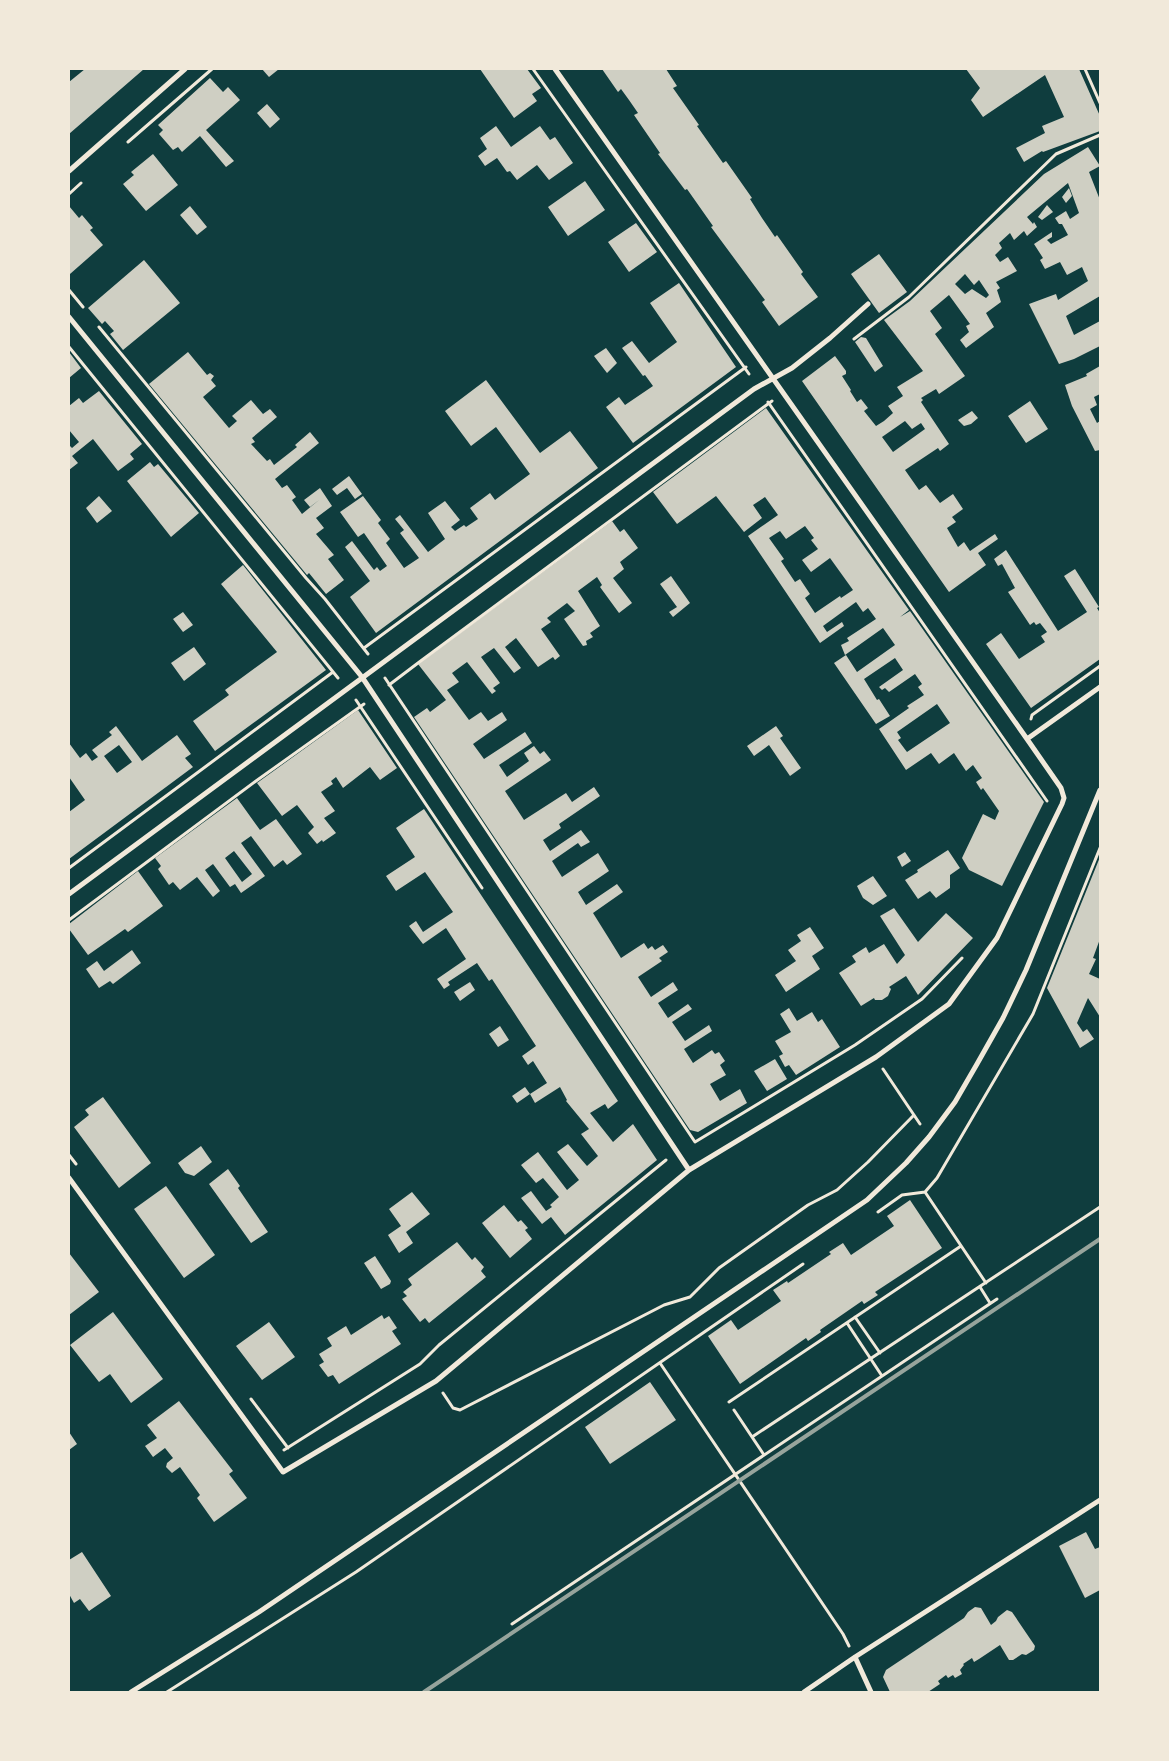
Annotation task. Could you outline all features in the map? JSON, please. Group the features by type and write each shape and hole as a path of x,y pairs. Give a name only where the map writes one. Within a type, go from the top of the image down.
{"street":[{"path":"69,171 185,69"},
{"path":"69,1178 283,1472 436,1381 689,1170 876,1057 949,1004 997,938 1064,798 1061,788 1027,739 555,69"},
{"path":"69,894 758,387 792,368 830,338 868,304"},
{"path":"69,317 362,677 689,1170"},
{"path":"1027,739 1100,687"},
{"path":"131,1692 259,1612 867,1200 906,1163 928,1137 955,1102 978,1064 1026,970 1100,790"},
{"path":"804,1692 1100,1500"},
{"path":"855,1658 871,1692"}],"path":[{"path":"122,148 212,69"},
{"path":"533,69 745,368 1048,802 1064,798"},
{"path":"1085,69 1100,103"},
{"path":"847,344 909,297 1056,154 1100,135"},
{"path":"69,194 84,180"},
{"path":"69,290 88,313"},
{"path":"94,320 364,648 695,1142"},
{"path":"69,347 347,688 482,888"},
{"path":"69,868 758,358"},
{"path":"69,920 390,685 433,651 783,393"},
{"path":"273,1457 420,1364 439,1345 664,1162 855,1045 933,989 964,955"},
{"path":"885,1071 910,1109"},
{"path":"436,1381 453,1408 460,1410 664,1305 690,1297 719,1268 808,1206 837,1190 851,1179 914,1115"},
{"path":"925,1192 986,1283"},
{"path":"752,1437 1100,1207"},
{"path":"729,1402 961,1246"},
{"path":"980,1287 990,1303"},
{"path":"512,1624 997,1299"},
{"path":"855,1317 880,1353"},
{"path":"847,1323 882,1376"},
{"path":"660,1363 843,1634"},
{"path":"734,1410 764,1455"}],"building":[{"path":"85,69 144,69 69,134 69,82"},
{"path":"262,69 279,69 269,77"},
{"path":"480,69 527,69 541,88 532,94 537,101 514,118"},
{"path":"602,69 666,69 677,86 673,88 699,125 697,126 723,163 726,161 752,198 750,199 762,218 775,237 777,235 818,297 779,326 762,302 765,300 711,227 713,226 687,189 685,190 658,154 660,153 634,115 638,113 621,89 618,92"},
{"path":"966,69 1079,69 1100,116 1100,131 1042,151 1024,162 1016,148 1045,133 1042,126 1064,117 1045,75 983,117 971,100 980,88"},
{"path":"210,78 223,92 228,87 240,100 206,130 234,161 226,167 200,136 182,152 178,147 173,150 159,134 163,130 158,125"},
{"path":"267,104 280,119 270,128 257,113"},
{"path":"496,126 511,147 540,126 550,140 555,137 573,163 549,180 537,165 517,180 510,171 507,172 497,158 485,166 478,156 487,149 480,138"},
{"path":"1088,147 1100,166 1089,172 1100,200 1100,296 1066,316 1074,335 1100,321 1100,346 1059,364 1029,304 1056,294 1058,300 1088,281 1082,267 1067,275 1060,262 1045,269 1040,260 1043,258 1034,244 1052,232 1052,237 1047,240 1051,244 1068,235 1062,224 1059,224 1055,218 1066,211 1070,219 1079,213 1068,183 1027,217 1037,227 1027,236 1024,231 1014,240 1010,233 999,243 1002,248 995,255 1000,262 1008,257 1017,271 996,282 1000,288 997,290 1001,302 986,313 994,327 966,348 960,340 969,332 966,326 970,324 949,295 930,311 942,328 935,334 965,376 939,394 936,389 921,398 923,400 921,402 949,444 940,451 938,448 905,470 919,490 926,485 940,503 953,494 963,509 952,517 956,522 947,528 958,547 964,542 970,551 995,534 998,539 978,553 986,565 949,592 802,381 835,356 846,371 846,374 842,376 857,402 861,399 868,408 864,411 876,426 884,421 893,413 888,406 903,396 897,387 923,371 884,320 910,301 1044,174","holes":["965,274 974,285 979,280 989,295 986,298 972,289 965,294 955,284","905,421 912,429 921,423 925,429 893,452 882,437"]},
{"path":"153,154 178,185 146,211 123,184 134,175 131,172"},
{"path":"585,181 605,210 568,236 548,207"},
{"path":"1069,188 1072,196 1066,203 1062,197"},
{"path":"1047,205 1053,212 1042,220 1038,217"},
{"path":"69,206 79,218 82,215 93,228 90,230 103,245 70,274"},
{"path":"190,206 207,227 197,235 180,215"},
{"path":"636,223 657,252 629,272 608,242"},
{"path":"879,254 907,292 879,313 851,274"},
{"path":"144,260 180,303 123,350 110,334 114,331 105,321 102,324 88,308"},
{"path":"679,283 736,367 633,443 606,407 619,397 625,405 653,386 622,348 632,341 649,363 677,342 650,303"},
{"path":"861,337 866,338 883,366 875,372 855,342"},
{"path":"606,348 617,363 607,373 594,356"},
{"path":"69,352 81,368 69,378"},
{"path":"188,352 207,375 210,373 214,376 211,380 216,386 203,397 229,428 237,421 232,416 251,400 263,414 270,409 277,417 252,438 255,442 251,444 267,461 270,459 274,465 297,447 295,445 310,432 319,443 275,479 282,488 287,485 296,497 292,500 302,514 319,500 310,507 304,500 320,488 332,506 316,518 324,528 316,534 334,555 328,559 344,580 326,594 309,573 307,575 149,384"},
{"path":"1100,366 1100,394 1094,397 1097,405 1090,409 1097,423 1100,421 1100,450 1095,451 1072,406 1065,385 1087,376 1086,374"},
{"path":"486,380 540,453 570,431 598,468 376,633 350,597 370,581 345,547 352,541 374,570 377,567 380,571 387,566 364,533 358,537 340,512 363,496 381,520 378,523 390,539 386,543 404,568 419,558 400,533 404,530 395,519 400,515 428,552 445,539 428,513 445,501 460,520 451,527 455,531 464,525 466,527 478,519 470,508 490,493 495,500 530,474 496,427 471,446 445,411"},
{"path":"99,391 142,444 130,454 134,459 118,471 93,439 72,456 78,463 69,470 69,447 72,448 79,442 69,430 69,406 79,398 83,403"},
{"path":"1030,401 1048,429 1026,443 1008,416"},
{"path":"766,408 909,610 900,617 910,611 1044,802 1002,886 969,870 962,858 983,814 995,820 999,811 983,788 981,790 976,782 982,778 973,765 966,771 954,753 939,764 931,753 906,770 879,729 924,695 918,687 922,684 915,674 889,692 885,688 882,690 879,687 903,670 895,658 864,679 890,716 876,724 834,663 846,655 857,672 895,645 883,628 845,655 841,645 849,641 847,638 876,619 868,608 863,612 856,602 823,626 827,632 842,622 844,626 820,643 748,536 778,515 765,497 753,505 762,518 744,532 716,496 677,524 653,492","holes":["805,526 814,538 811,540 818,549 802,560 811,572 830,558 853,590 841,598 840,596 815,613 805,598 810,594 800,579 795,582 781,561 784,559 769,538 780,531 786,539","937,704 950,723 907,752 898,740 901,738 897,732"]},
{"path":"972,411 978,418 971,424 964,426 958,420"},
{"path":"150,462 154,467 158,464 199,513 171,537 127,481"},
{"path":"349,476 362,494 355,499 347,488 337,495 332,489"},
{"path":"99,496 112,511 97,523 86,508"},
{"path":"612,521 620,532 624,529 638,548 620,562 624,569 613,578 632,603 619,613 600,587 602,585 597,577 578,591 600,626 590,633 593,637 586,641 587,645 583,646 564,619 575,611 567,603 547,618 551,622 541,629 560,656 555,660 553,657 538,667 516,638 505,647 521,668 514,673 494,648 481,657 500,683 493,688 496,691 492,694 467,662 452,673 459,682 447,690 469,720 481,712 488,721 502,712 507,720 473,744 484,759 525,732 532,743 499,765 507,777 529,761 524,753 534,746 540,754 544,751 551,760 505,791 524,820 566,793 572,802 594,787 600,796 559,824 561,828 543,840 550,851 581,830 590,842 581,847 578,843 552,861 562,877 598,853 609,871 578,892 586,905 617,884 623,892 593,913 621,958 644,943 648,949 652,946 655,950 663,945 668,952 659,958 662,961 638,977 651,997 673,982 678,990 658,1003 668,1018 688,1004 692,1009 672,1022 685,1041 709,1025 712,1031 684,1049 693,1063 712,1050 715,1054 719,1052 725,1061 720,1065 726,1075 710,1084 720,1101 740,1089 747,1103 698,1132 690,1130 414,717 427,708 430,712 446,700 418,664"},
{"path":"1006,550 1058,631 1087,612 1064,576 1075,569 1099,607 1097,608 1100,613 1100,659 1031,708 986,644 1001,633 1019,659 1045,642 1041,636 1047,632 1040,623 1036,625 1034,622 1030,625 1008,592 1015,588 1002,564 998,566 994,559"},
{"path":"243,565 326,670 215,751 193,721 229,695 225,690 277,652 221,584"},
{"path":"671,576 690,603 673,617 669,612 677,607 660,584"},
{"path":"183,612 193,625 183,632 173,619"},
{"path":"194,647 206,664 184,681 171,663"},
{"path":"358,710 397,768 380,780 370,767 343,788 336,777 331,781 333,784 321,792 335,811 324,818 336,833 317,844 308,833 314,827 297,805 282,816 257,783"},
{"path":"116,726 142,761 177,735 191,754 185,758 193,767 69,859 69,812 85,800 69,777 69,743 80,758 86,753 92,761 98,757 92,750 112,735 109,732","holes":["119,745 132,762 117,773 104,756"]},
{"path":"776,726 783,736 780,738 801,768 790,776 769,745 754,756 747,746"},
{"path":"237,798 260,830 276,819 302,854 287,865 283,860 274,867 251,836 241,843 265,876 241,893 235,884 230,887 213,864 205,870 220,891 213,897 197,877 180,890 173,882 169,885 158,869 161,866 155,858","holes":["234,851 252,874 242,882 225,858"]},
{"path":"424,809 618,1101 608,1109 605,1104 590,1113 613,1142 633,1124 657,1160 565,1235 551,1217 542,1224 521,1198 531,1191 546,1211 552,1207 550,1205 559,1197 543,1178 536,1183 521,1165 538,1152 567,1190 579,1180 557,1152 568,1144 587,1166 598,1156 581,1134 589,1129 566,1101 560,1087 535,1103 530,1094 547,1083 533,1061 528,1065 522,1056 536,1046 492,979 489,981 477,963 448,982 450,985 444,989 437,979 466,959 446,928 423,944 409,926 416,921 423,932 453,912 425,872 396,891 386,876 415,857 396,828"},
{"path":"948,850 960,868 950,875 950,888 936,898 930,891 918,899 905,880"},
{"path":"905,852 911,861 902,867 897,857"},
{"path":"1100,857 1100,939 1093,958 1096,959 1089,974 1100,979 1100,1017 1088,998 1077,1023 1083,1032 1087,1029 1094,1039 1080,1048 1047,988"},
{"path":"138,871 163,906 128,932 125,929 88,955 69,929 69,924"},
{"path":"873,876 887,896 873,905 863,898 857,886"},
{"path":"894,908 918,942 946,913 973,938 918,995 906,976 889,987 891,989 888,996 882,1000 875,1000 874,998 861,1006 839,973 856,962 852,956 866,947 869,953 884,944 897,964 905,955 880,916"},
{"path":"810,927 824,948 812,956 820,969 786,992 775,975 796,961 788,950 801,941 797,935"},
{"path":"132,950 141,963 113,984 110,981 99,988 86,969 97,961 104,971"},
{"path":"470,982 475,990 460,1001 454,992"},
{"path":"789,1008 797,1021 812,1012 818,1022 822,1019 840,1047 796,1075 789,1065 785,1067 779,1056 783,1054 775,1041 791,1032 780,1014"},
{"path":"500,1026 509,1040 498,1047 489,1034"},
{"path":"775,1059 787,1079 767,1091 754,1071"},
{"path":"525,1087 530,1094 517,1103 512,1096"},
{"path":"103,1097 151,1163 119,1188 74,1127 89,1115 85,1110"},
{"path":"201,1146 212,1162 194,1176 185,1173 178,1163"},
{"path":"228,1169 240,1186 238,1188 268,1232 251,1243 209,1184"},
{"path":"166,1186 215,1255 184,1278 134,1209"},
{"path":"412,1192 430,1214 406,1232 413,1243 399,1253 388,1235 401,1226 389,1209"},
{"path":"910,1200 942,1248 875,1292 878,1295 864,1304 862,1301 820,1330 821,1332 808,1341 806,1338 740,1384 708,1336 731,1320 738,1330 781,1301 773,1290 787,1281 788,1283 831,1254 829,1252 843,1243 851,1255 894,1226 887,1216"},
{"path":"504,1205 518,1222 521,1220 528,1228 525,1230 532,1239 510,1258 482,1223"},
{"path":"457,1242 472,1260 475,1257 484,1267 481,1271 486,1277 429,1323 425,1318 420,1322 402,1299 407,1296 403,1292 412,1285 408,1279"},
{"path":"69,1253 99,1292 69,1315"},
{"path":"375,1256 391,1281 390,1284 381,1289 364,1263"},
{"path":"113,1312 163,1379 131,1403 110,1374 99,1382 70,1345"},
{"path":"382,1315 384,1319 389,1316 397,1328 392,1331 401,1344 339,1384 333,1375 328,1377 319,1365 324,1362 319,1354 332,1346 327,1338 346,1326 351,1335"},
{"path":"269,1322 295,1357 262,1380 236,1346"},
{"path":"650,1382 676,1420 610,1464 585,1427"},
{"path":"179,1401 233,1471 229,1474 247,1498 214,1522 197,1498 200,1495 180,1467 172,1473 166,1467 167,1463 173,1458 165,1448 153,1457 145,1446 157,1438 147,1425"},
{"path":"69,1432 77,1444 69,1450"},
{"path":"1086,1532 1095,1549 1100,1547 1100,1590 1085,1598 1059,1546"},
{"path":"82,1552 111,1596 89,1611 80,1599 74,1603 69,1594 69,1560"},
{"path":"975,1607 981,1608 991,1625 1007,1610 1012,1612 1035,1646 1034,1650 1026,1655 1022,1654 1013,1660 1009,1660 1000,1645 974,1662 972,1658 963,1664 960,1670 962,1674 955,1678 953,1675 948,1678 946,1675 938,1681 940,1684 928,1692 890,1692 883,1677 886,1670 964,1618"}],"railway":[{"path":"424,1692 1100,1239"}]}
